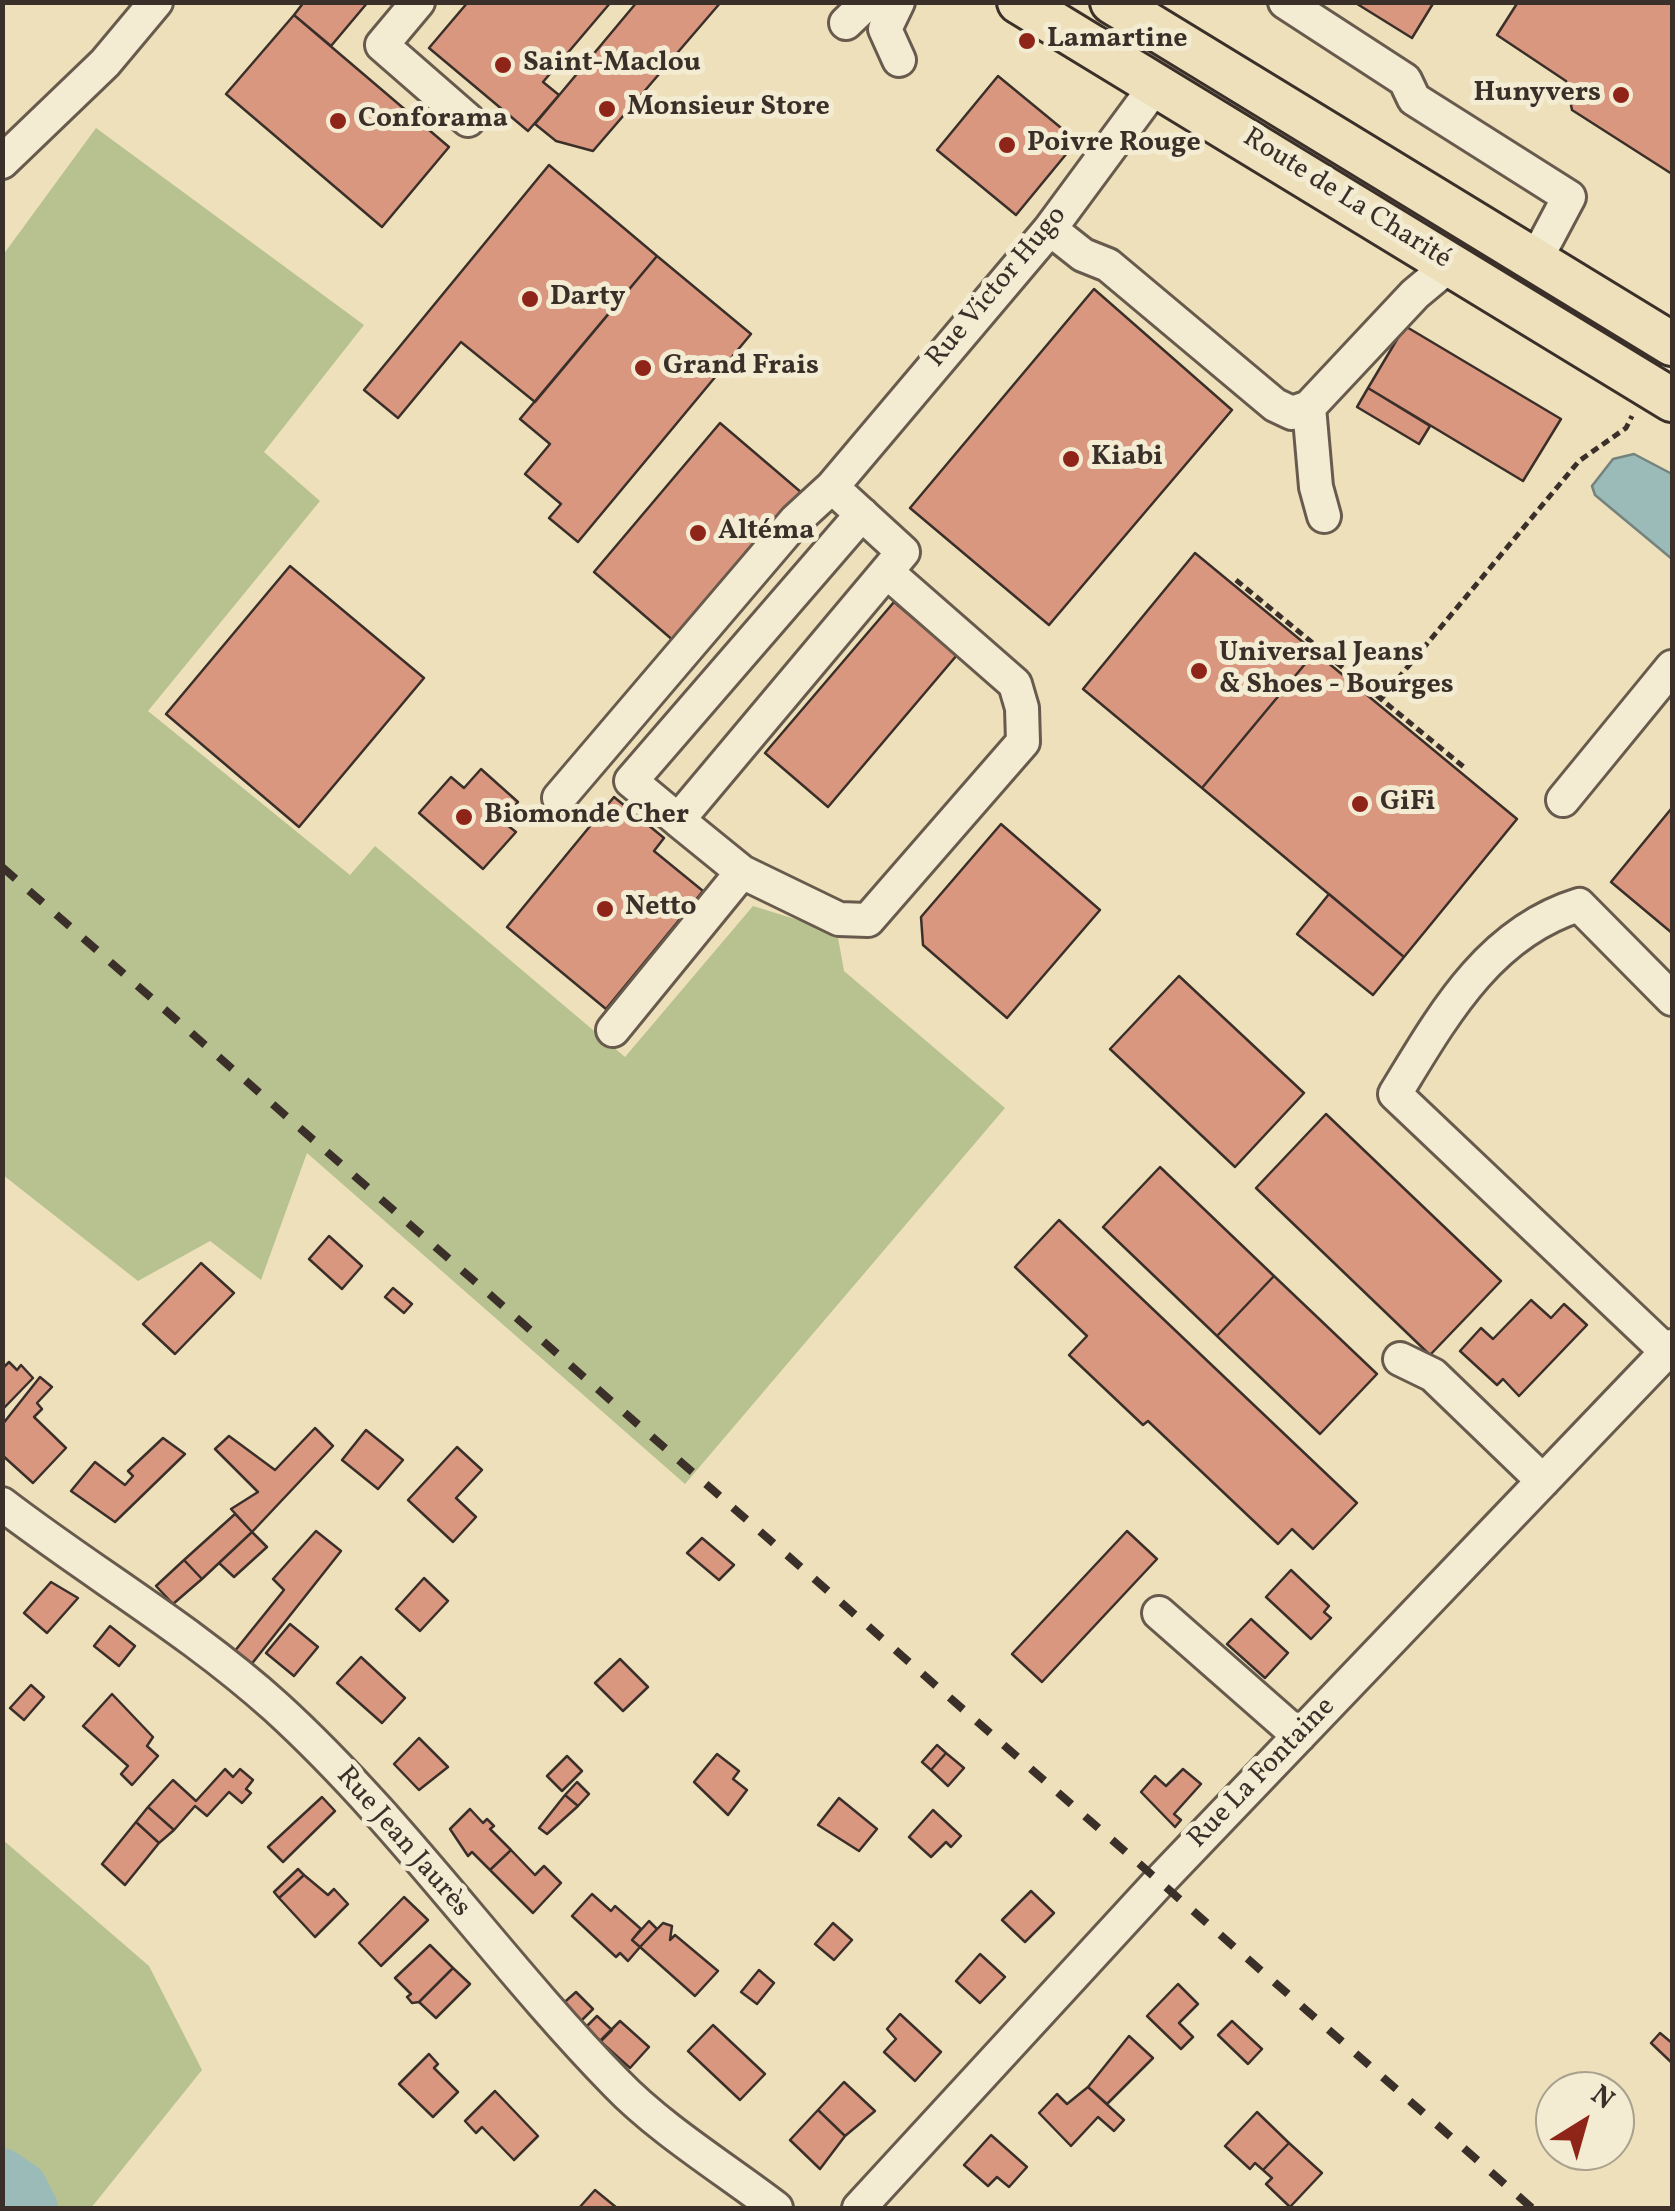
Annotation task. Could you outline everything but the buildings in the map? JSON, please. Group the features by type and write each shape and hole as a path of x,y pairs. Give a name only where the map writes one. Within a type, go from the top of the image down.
{"main road":[{"name":"Route de La Charité","path":"1019,2 1452,264 1652,404"},
{"name":"Route de La Charité","path":"1112,2 1672,344"}],"street":[{"path":"418,2 382,44 468,120"},
{"path":"898,2 884,28 899,60"},
{"path":"1285,2 1405,80 1414,98 1568,198 1535,261"},
{"path":"2,162 105,63 143,7"},
{"name":"Rue Victor Hugo","path":"559,798 796,520 832,487 1050,229 1157,84"},
{"path":"1050,229 1083,255 1108,265 1275,404 1292,413 1309,407 1415,294 1452,264"},
{"path":"1309,407 1316,487 1324,516"},
{"path":"678,820 903,552 832,487"},
{"path":"862,514 631,781 742,872 839,919 868,920 1023,742 1022,708 1015,684 886,572"},
{"path":"1563,800 1672,667"},
{"path":"613,1030 742,872"},
{"path":"1670,1349 1395,1094 1474,976 1514,936 1550,914 1579,905 1672,1000"},
{"name":"Rue La Fontaine","path":"859,2208 1299,1736 1670,1349"},
{"path":"1400,1359 1433,1375 1544,1481"},
{"name":"Rue Jean Jaurès","path":"2,1504 226,1664 278,1708 378,1810 513,1971 619,2086 776,2208"},
{"path":"1160,1613 1299,1736"}],"path":[{"path":"1381,699 1578,461 1626,428 1652,404"},
{"path":"1236,580 1466,768"}],"green space":[{"path":"96,128 364,325 264,452 320,501 148,711 350,875 375,846 625,1057 753,906 837,932 844,971 1005,1108 685,1484 307,1153 261,1280 210,1241 138,1281 3,1175 3,255"},
{"path":"3,1840 149,1966 202,2070 91,2208 3,2208"}],"water":[{"path":"1634,454 1672,474 1672,559 1595,495 1592,486 1613,459"}],"waterway":[{"path":"2,2172 23,2186 34,2208"}],"railway":[{"path":"2,867 1532,2208"}],"place":[{"name":"Lamartine","path":"1027,41"},
{"name":"Saint-Maclou","path":"503,65"},
{"name":"Hunyvers","path":"1621,95"},
{"name":"Monsieur Store","path":"607,109"},
{"name":"Conforama","path":"338,121"},
{"name":"Poivre Rouge","path":"1007,145"},
{"name":"Darty","path":"530,299"},
{"name":"Grand Frais","path":"643,368"},
{"name":"Kiabi","path":"1071,459"},
{"name":"Altéma","path":"698,533"},
{"name":"Universal Jeans & Shoes - Bourges","path":"1199,671"},
{"name":"GiFi","path":"1360,804"},
{"name":"Biomonde Cher","path":"464,817"},
{"name":"Netto","path":"605,909"}]}
